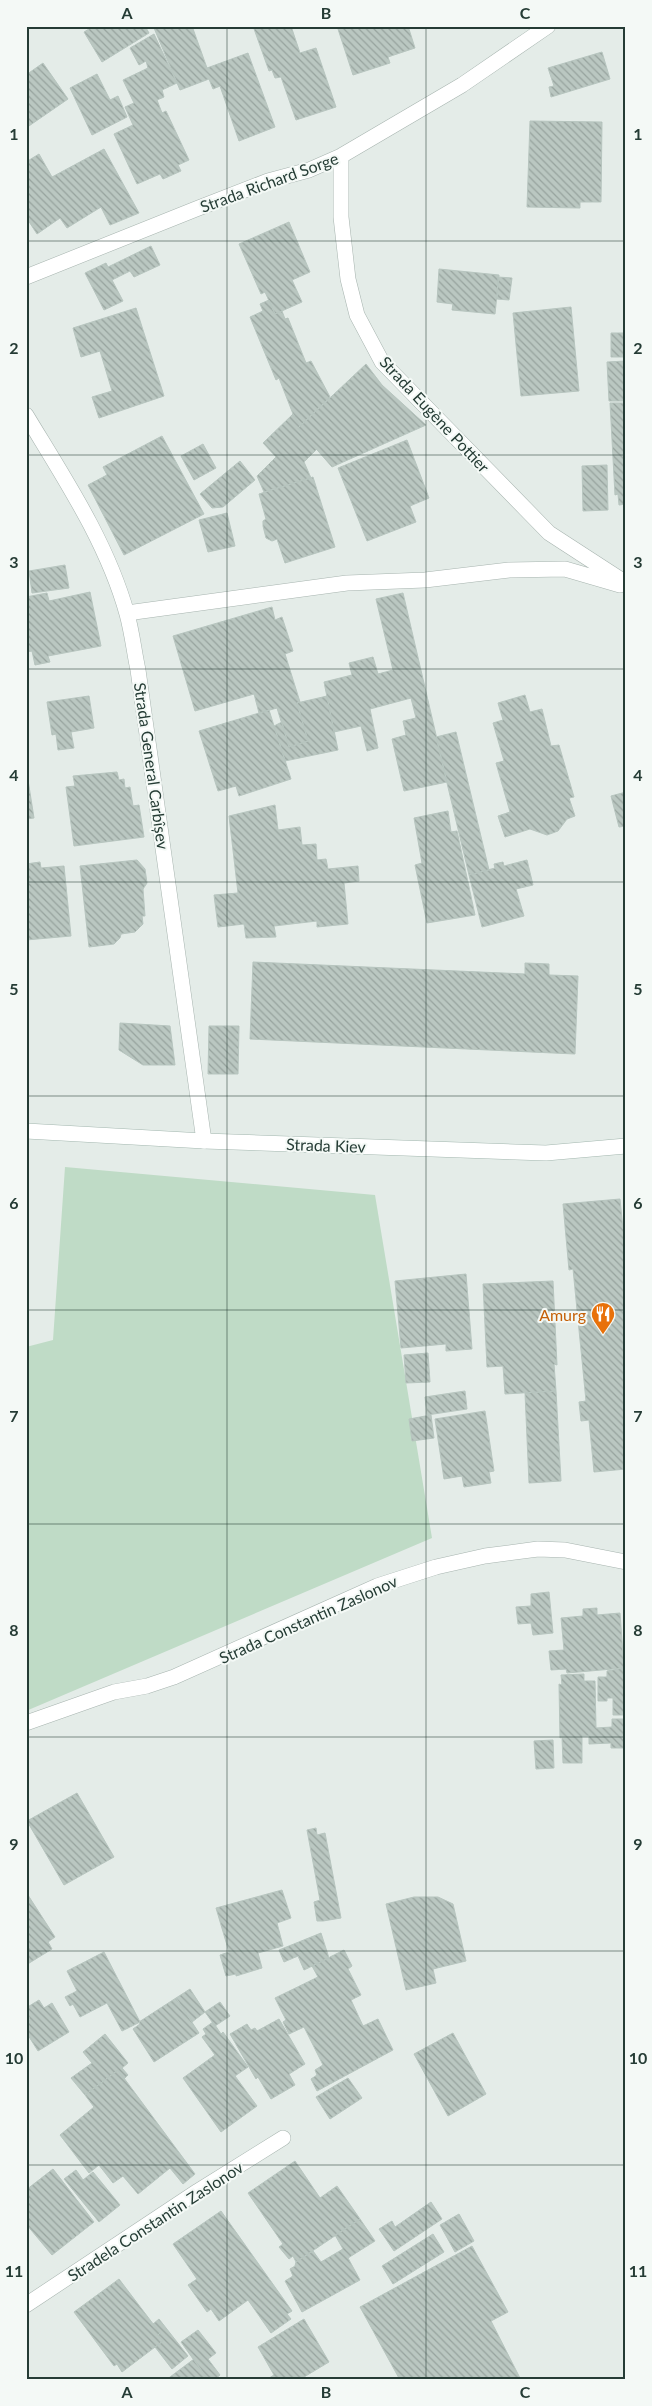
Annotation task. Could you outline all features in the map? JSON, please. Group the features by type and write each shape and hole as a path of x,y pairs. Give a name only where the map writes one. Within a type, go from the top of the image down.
{"street":[{"name":"Strada Richard Sorge","path":"26,277 205,205 341,156 462,85 548,26"},
{"name":"Strada Eugène Pottier","path":"341,156 341,217 348,278 357,315 382,362 549,533 626,585"},
{"name":"Strada General Carbîșev","path":"26,415 80,506 104,552 126,613 139,679 204,1141"},
{"name":"Strada Eugène Pottier","path":"126,613 347,583 425,580 509,570 565,569 626,585"},
{"name":"Strada Kiev","path":"26,1131 204,1141 546,1153 626,1146"},
{"name":"Strada Constantin Zaslonov","path":"26,1723 114,1692 147,1686 174,1677 377,1586 436,1568 485,1556 538,1549 564,1550 626,1562"},
{"name":"Stradela Сonstantin Zaslonov","path":"26,2305 198,2191 283,2138"}],"green space":[{"path":"65,1167 375,1195 432,1538 26,1711 26,1347 53,1340"}],"building":[{"path":"94,26 145,26 149,33 102,62 84,32"},
{"path":"158,26 192,26 207,68 248,53 275,127 239,141 220,86 213,89 209,79 180,90 154,28"},
{"path":"253,26 291,26 300,53 316,48 336,107 296,120 281,77 275,78 272,70 269,71"},
{"path":"337,26 408,26 415,48 388,57 390,63 353,75"},
{"path":"154,34 177,83 162,90 164,97 157,100 162,113 166,111 189,160 178,165 181,171 163,179 160,174 137,184 114,134 133,125 125,107 134,103 123,80 148,68 146,61 139,65 130,48"},
{"path":"602,52 610,79 551,97 549,87 554,86 548,68"},
{"path":"43,63 68,99 26,128 26,75"},
{"path":"97,74 110,100 118,96 127,117 92,135 70,88"},
{"path":"530,121 602,122 601,202 580,202 580,208 527,207"},
{"path":"104,149 139,213 110,225 101,207 67,228 60,218 37,234 26,217 26,162 39,154 52,177"},
{"path":"289,222 310,272 292,280 302,302 275,314 265,292 261,294 239,244"},
{"path":"151,246 160,265 134,277 130,271 112,280 123,301 104,310 85,273 106,263 108,267"},
{"path":"439,269 499,275 495,314 452,310 453,304 437,302"},
{"path":"498,277 512,278 509,300 497,299"},
{"path":"269,300 275,314 282,311 285,319 288,318 306,363 311,361 330,397 300,426 293,414 279,378 276,380 250,317 263,311 260,304"},
{"path":"571,307 579,391 521,396 513,313"},
{"path":"136,308 164,396 99,418 92,397 112,391 100,351 81,357 73,328"},
{"path":"611,333 626,333 626,357 611,357"},
{"path":"626,361 626,401 609,401 607,362"},
{"path":"366,364 382,385 426,425 332,467 298,428"},
{"path":"610,403 626,403 626,504 619,505 618,494 615,495"},
{"path":"293,414 300,426 298,428 317,449 304,462 311,478 264,492 257,476 276,457 263,443"},
{"path":"162,436 204,514 124,555 88,485 107,475 103,467"},
{"path":"407,440 429,498 410,506 416,522 367,541 338,468"},
{"path":"203,444 216,468 194,480 181,456"},
{"path":"240,461 255,480 223,507 212,508 200,494"},
{"path":"607,465 608,510 583,511 582,466"},
{"path":"313,477 335,547 285,563 277,539 272,541 266,538 263,521 266,519 259,494"},
{"path":"227,513 235,546 208,552 199,520"},
{"path":"65,565 69,588 32,593 29,571"},
{"path":"90,592 101,646 48,656 50,662 35,665 32,651 26,652 26,597 47,593 49,601"},
{"path":"403,593 447,782 404,791 392,739 406,735 403,721 416,718 411,698 370,709 378,748 367,751 361,726 334,732 324,682 352,675 349,663 373,657 378,674 393,670 376,599"},
{"path":"272,607 275,620 282,617 293,651 285,654 300,702 297,703 308,741 289,747 277,708 259,713 254,694 195,711 173,636"},
{"path":"525,695 530,712 542,709 551,746 559,745 574,797 569,798 575,816 567,819 558,831 547,835 530,829 505,837 498,816 510,812 496,763 504,761 493,723 503,720 498,703"},
{"path":"89,696 94,728 71,732 74,748 58,750 56,734 52,735 47,702"},
{"path":"327,696 338,750 285,761 274,726 282,722 289,747 308,741 297,703"},
{"path":"269,710 291,779 239,796 236,786 218,791 199,731"},
{"path":"456,732 489,870 469,875 436,737"},
{"path":"117,772 119,780 124,779 125,788 130,787 133,806 139,805 144,837 74,846 66,787 75,786 73,776"},
{"path":"28,780 34,818 26,819 26,781"},
{"path":"626,792 626,826 619,827 611,796"},
{"path":"275,805 278,830 300,827 302,845 316,844 317,860 326,859 328,869 358,866 359,881 344,883 348,924 317,927 317,921 274,926 276,937 246,938 244,924 218,927 214,895 238,893 229,816"},
{"path":"448,811 451,832 457,831 475,915 427,923 415,865 422,863 414,818"},
{"path":"137,860 145,869 147,883 143,889 145,916 142,916 143,924 135,932 121,934 114,944 89,947 80,866"},
{"path":"527,860 533,885 516,889 524,916 482,927 469,875 495,868 494,864 503,862 504,866"},
{"path":"40,862 41,868 64,866 71,936 26,940 26,864"},
{"path":"253,962 525,974 525,963 549,964 549,975 578,976 575,1054 250,1039"},
{"path":"120,1023 170,1026 175,1065 143,1065 119,1050"},
{"path":"209,1026 239,1026 238,1074 208,1074"},
{"name":"Amurg","path":"620,1199 623,1229 626,1229 626,1469 594,1472 589,1420 581,1421 579,1402 586,1401 573,1269 569,1270 563,1204"},
{"path":"466,1274 472,1349 446,1351 446,1344 401,1348 395,1281"},
{"path":"553,1281 557,1365 554,1364 556,1391 505,1394 503,1366 487,1367 483,1284"},
{"path":"428,1353 430,1382 406,1383 404,1355"},
{"path":"465,1391 467,1409 427,1415 425,1397"},
{"path":"556,1391 561,1481 529,1483 525,1393"},
{"path":"485,1411 494,1471 489,1472 491,1483 464,1487 462,1476 444,1479 435,1419"},
{"path":"431,1415 434,1438 412,1441 409,1419"},
{"path":"549,1592 553,1633 533,1635 531,1623 518,1624 516,1607 531,1606 531,1594"},
{"path":"597,1608 597,1615 620,1613 624,1668 567,1673 566,1669 551,1670 549,1651 564,1650 561,1618 583,1616 583,1609"},
{"path":"625,1663 626,1715 613,1715 613,1698 607,1698 607,1701 598,1701 598,1677 607,1677 607,1671 624,1668"},
{"path":"584,1674 584,1681 595,1681 596,1728 612,1727 612,1719 626,1719 626,1748 611,1748 611,1743 589,1744 589,1736 582,1736 582,1763 563,1763 562,1737 560,1738 559,1684 562,1685 561,1675"},
{"path":"553,1740 554,1768 536,1769 534,1741"},
{"path":"77,1793 114,1857 64,1885 27,1821"},
{"path":"316,1828 317,1835 325,1833 341,1918 317,1921 314,1902 320,1900 307,1830"},
{"path":"282,1890 291,1918 277,1923 283,1946 258,1953 262,1968 236,1976 236,1974 226,1976 220,1955 229,1952 216,1908"},
{"path":"26,1892 55,1937 48,1942 52,1949 26,1965"},
{"path":"414,1897 438,1897 453,1904 466,1961 433,1969 436,1983 406,1990 386,1904"},
{"path":"321,1933 329,1958 304,1970 298,1956 284,1962 279,1950"},
{"path":"344,1950 352,1966 348,1969 361,1995 351,2000 363,2026 378,2019 393,2050 317,2091 311,2079 317,2075 315,2070 323,2065 304,2027 289,2034 283,2022 286,2020 275,1998 318,1977 312,1966"},
{"path":"104,1952 140,2022 122,2031 107,2003 80,2017 73,2004 70,2006 65,1997 77,1991 67,1971"},
{"path":"190,1989 205,2012 192,2022 176,1998"},
{"path":"176,1998 199,2033 154,2062 133,2029 140,2024 139,2022"},
{"path":"39,2000 44,2008 52,2003 69,2032 38,2051 26,2032 26,2022 30,2020 26,2008"},
{"path":"220,2002 230,2016 215,2026 205,2012"},
{"path":"279,2019 305,2064 289,2074 295,2085 271,2099 258,2077 256,2079 230,2034 247,2024 251,2030 255,2028 257,2031"},
{"path":"213,2022 221,2034 223,2032 248,2067 235,2076 257,2106 221,2132 183,2078 215,2055 202,2037 206,2034 203,2029"},
{"path":"453,2033 486,2094 448,2116 414,2054"},
{"path":"105,2034 128,2063 122,2068 128,2075 124,2079 118,2070 85,2095 71,2078 92,2063 83,2052"},
{"path":"118,2070 195,2174 183,2184 170,2168 138,2194 123,2176 113,2183 99,2165 89,2173 60,2135 94,2107 85,2095"},
{"path":"348,2078 362,2098 330,2119 316,2097"},
{"path":"295,2161 320,2198 337,2186 360,2219 296,2262 293,2256 289,2259 279,2247 283,2244 248,2193"},
{"path":"53,2169 94,2222 52,2255 26,2224 26,2190"},
{"path":"76,2170 83,2180 93,2172 120,2205 99,2222 64,2179"},
{"path":"431,2202 442,2219 394,2251 379,2229 392,2221 395,2227"},
{"path":"221,2211 292,2311 287,2314 291,2319 271,2333 248,2300 219,2321 211,2309 207,2312 188,2285 197,2279 173,2244"},
{"path":"459,2214 474,2241 455,2252 440,2225"},
{"path":"360,2219 375,2241 348,2258 360,2280 302,2312 285,2281 293,2276 290,2269 295,2266 296,2262 313,2251 321,2262 343,2249 335,2235"},
{"path":"433,2234 444,2252 393,2284 382,2266"},
{"path":"472,2246 508,2312 491,2321 521,2380 428,2380 426,2377 420,2380 400,2380 360,2307"},
{"path":"119,2279 160,2333 158,2335 163,2341 122,2372 117,2364 114,2366 74,2312"},
{"path":"159,2319 188,2356 172,2369 155,2347 163,2341 153,2324"},
{"path":"304,2319 329,2362 299,2380 266,2380 274,2375 258,2347"},
{"path":"198,2330 216,2353 208,2359 220,2375 214,2380 208,2380 181,2342"},
{"path":"194,2359 208,2380 166,2380"}],"place":[{"name":"Amurg","path":"603,1335"}]}
